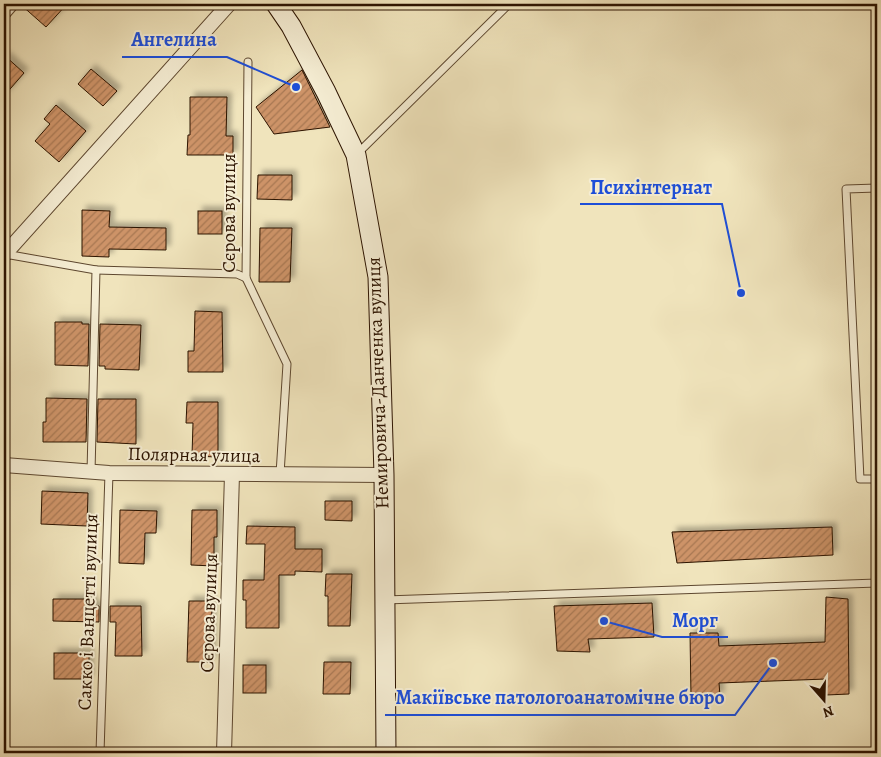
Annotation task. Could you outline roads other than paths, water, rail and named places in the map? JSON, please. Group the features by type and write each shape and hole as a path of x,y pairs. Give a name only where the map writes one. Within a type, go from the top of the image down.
{"street":[{"path":"4,12 11,4"},
{"path":"4,255 229,4"},
{"name":"Немировича-Данченка вулиця","path":"276,4 291,26 326,92 356,155 378,277 384,475 386,753"},
{"name":"Полярная улица","path":"4,465 109,473 384,475"},
{"name":"Сєрова вулиця","path":"224,753 232,474"}],"lane":[{"path":"356,155 509,4"},
{"name":"Сєрова вулиця","path":"248,62 246,278 287,364 280,474"},
{"path":"877,188 846,189 860,479 877,479"},
{"path":"4,255 96,270 238,274 246,278"},
{"path":"91,472 96,270"},
{"name":"Сакко і Ванцетті вулиця","path":"100,753 109,473"},
{"path":"385,600 877,582"}],"place":[{"name":"Ангелина","path":"296,87"},
{"name":"Психінтернат","path":"741,293"},
{"name":"Морг","path":"604,621"},
{"name":"Макіївське патологоанатомічне бюро","path":"773,663"}]}
